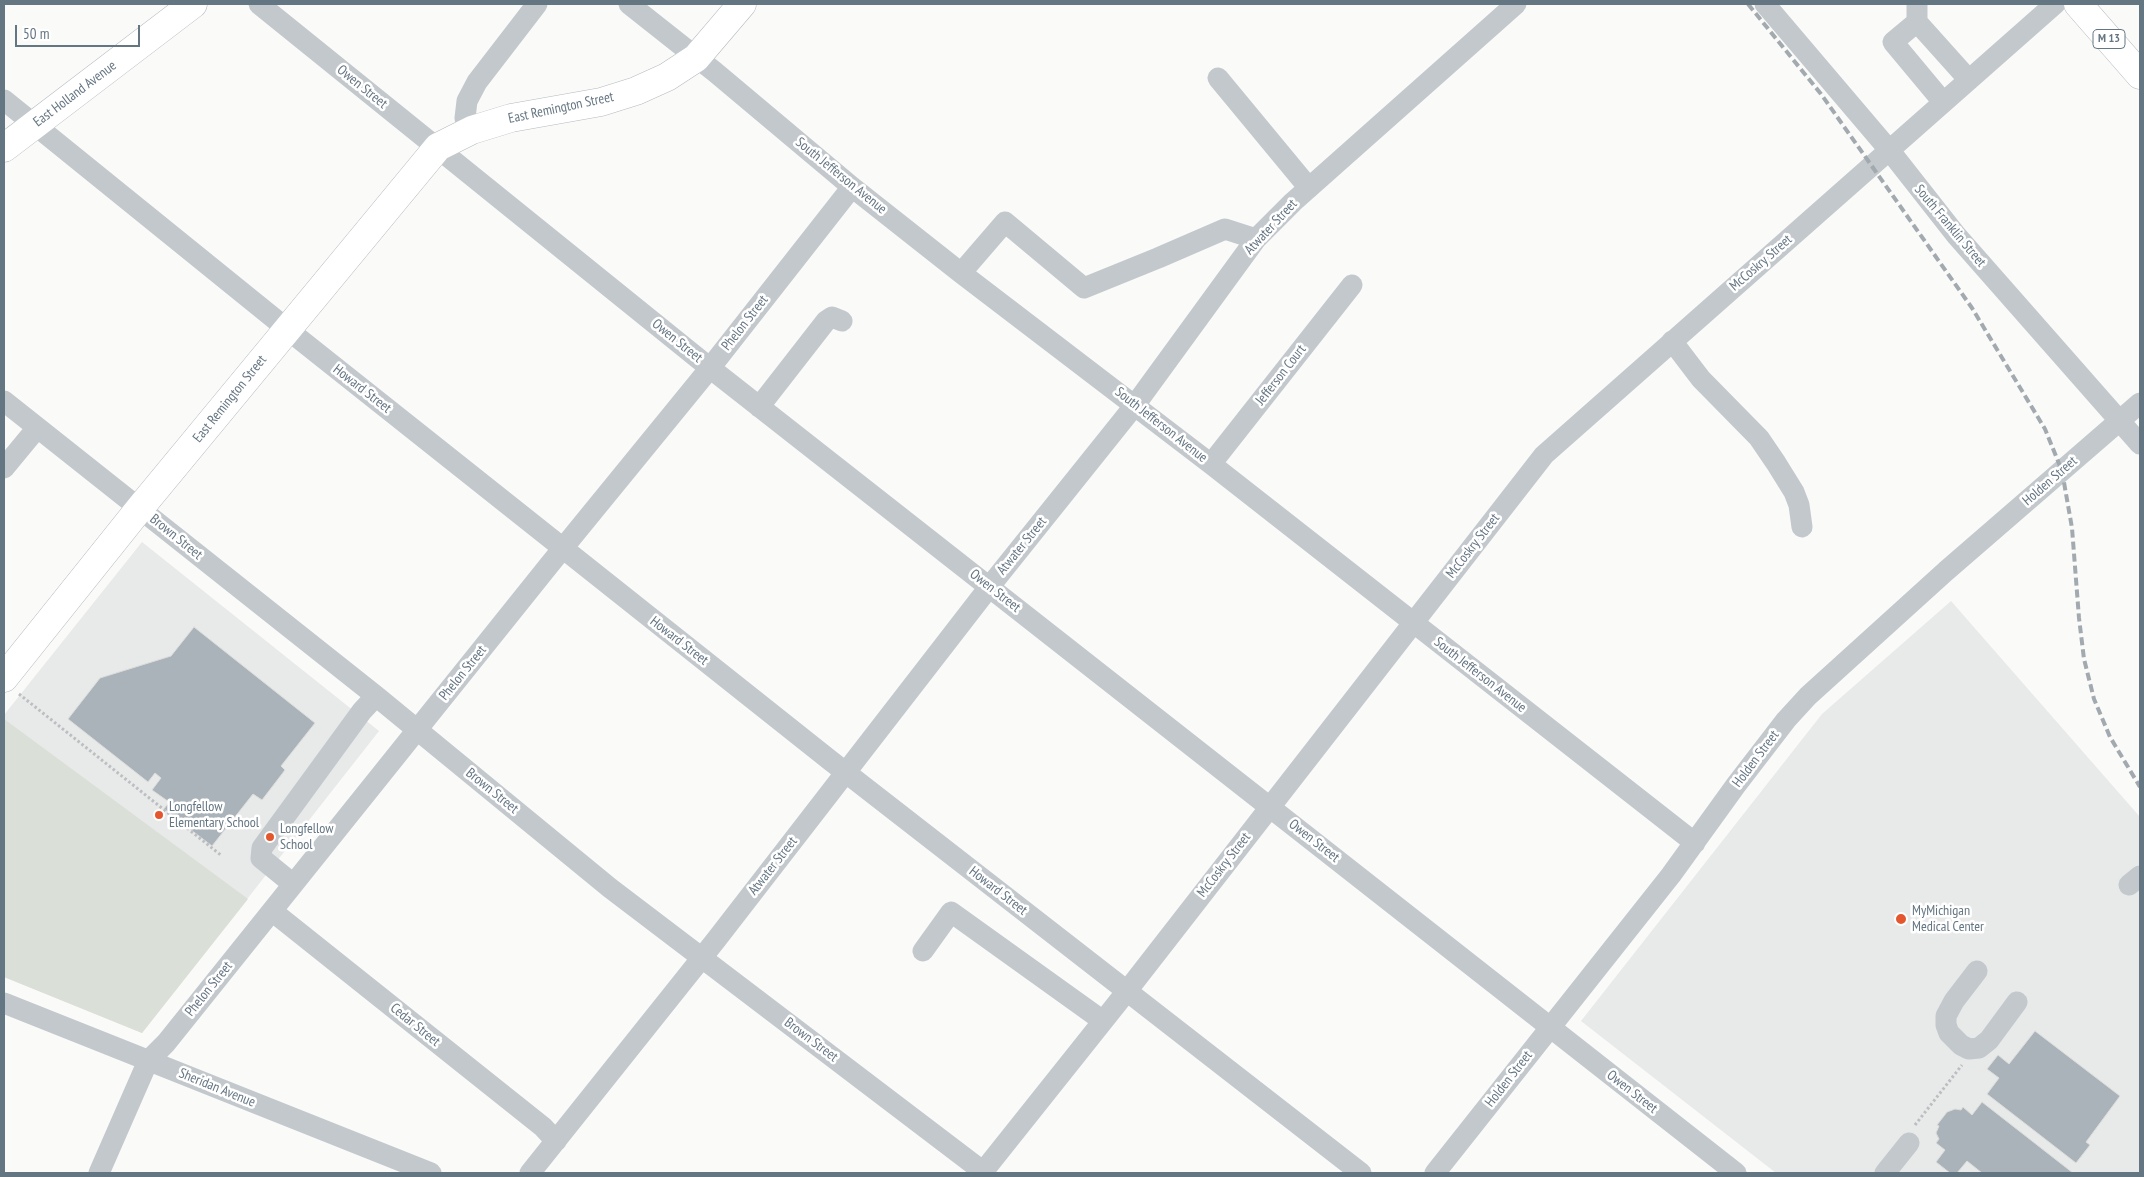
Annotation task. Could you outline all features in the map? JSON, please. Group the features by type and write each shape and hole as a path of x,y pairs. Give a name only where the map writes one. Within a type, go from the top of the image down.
{"main road":[{"name":"East Holland Avenue","path":"4,148 193,4"},
{"name":"East Remington Street","path":"11,686 140,508 438,147 468,132 512,118 601,102 636,91 667,77 696,58 742,4"},
{"name":"M 13","path":"2078,4 2140,75"}],"street":[{"name":"Owen Street","path":"259,4 759,407 990,586 1736,1173"},
{"path":"468,132 465,118 467,101 477,82 537,4"},
{"name":"South Jefferson Avenue","path":"629,4 715,72 852,186 961,272 1211,464 1695,843"},
{"name":"Atwater Street","path":"530,1173 703,957 990,586 1135,405 1256,239 1309,188 1516,4"},
{"name":"South Franklin Street","path":"1765,4 1890,151 1956,235 2140,444"},
{"name":"McCoskry Street","path":"984,1173 1544,456 2055,4"},
{"path":"1944,102 1893,42 1917,13 1969,80"},
{"path":"1218,78 1309,188"},
{"name":"Howard Street","path":"4,100 846,773 1361,1173"},
{"name":"Phelon Street","path":"99,1173 148,1061 166,1043 563,548 710,368 852,186"},
{"path":"961,272 1005,222 1084,288 1225,229 1256,239"},
{"name":"Jefferson Court","path":"1211,464 1352,285"},
{"path":"759,407 826,321 832,317 842,321"},
{"path":"1672,341 1702,379 1759,438 1794,492 1799,505 1802,528"},
{"name":"Brown Street","path":"4,401 376,696 610,888 984,1173"},
{"name":"Holden Street","path":"1435,1173 1695,843 1736,785 1786,720 1808,696 1946,571 2140,403"},
{"path":"4,468 37,428"},
{"path":"294,884 261,858 262,848 362,711 376,696"},
{"name":"Cedar Street","path":"272,911 544,1127 556,1142"},
{"path":"923,951 951,912 1103,1021"},
{"path":"1977,971 1954,1001 1946,1016 1946,1025 1949,1033 1961,1045 1968,1048 1979,1048 1989,1040 2017,1002"},
{"name":"Sheridan Avenue","path":"4,1002 431,1173"},
{"path":"1889,1172 1912,1134"}],"path":[{"path":"11,686 222,856"},
{"path":"1912,1134 1966,1061"}],"shaded area":[{"name":"Longfellow Elementary School","path":"142,542 379,731 142,1033 4,977 4,715"},
{"name":"MyMichigan Medical Center","path":"1951,601 2140,817 2140,1173 1776,1173 1581,1021 1822,714"},
{"path":"4,719 248,899 142,1033 4,977"}],"building":[{"name":"Longfellow Elementary School","path":"194,627 315,723 281,766 285,770 262,800 253,794 212,846 164,809 169,802 152,790 161,778 155,773 148,782 68,719 100,678 171,656"},
{"path":"2035,1031 2120,1096 2086,1142 2090,1145 2076,1163 1987,1094 1999,1078 1987,1069 1998,1055 2009,1064"},
{"path":"1982,1102 2073,1173 1982,1173 1967,1161 1957,1173 1950,1173 1936,1162 1945,1150 1936,1143 1939,1139 1936,1133 1939,1126 1937,1125 1947,1112 1955,1109 1961,1110 1963,1107 1972,1115"}],"railway":[{"path":"1748,4 1821,94 1972,308 2045,429 2062,471 2072,528 2084,659 2094,699 2110,737 2140,787"}],"place":[{"name":"Longfellow Elementary School","path":"159,815"},
{"name":"Longfellow School","path":"270,837"},
{"name":"MyMichigan Medical Center","path":"1901,919"}]}
